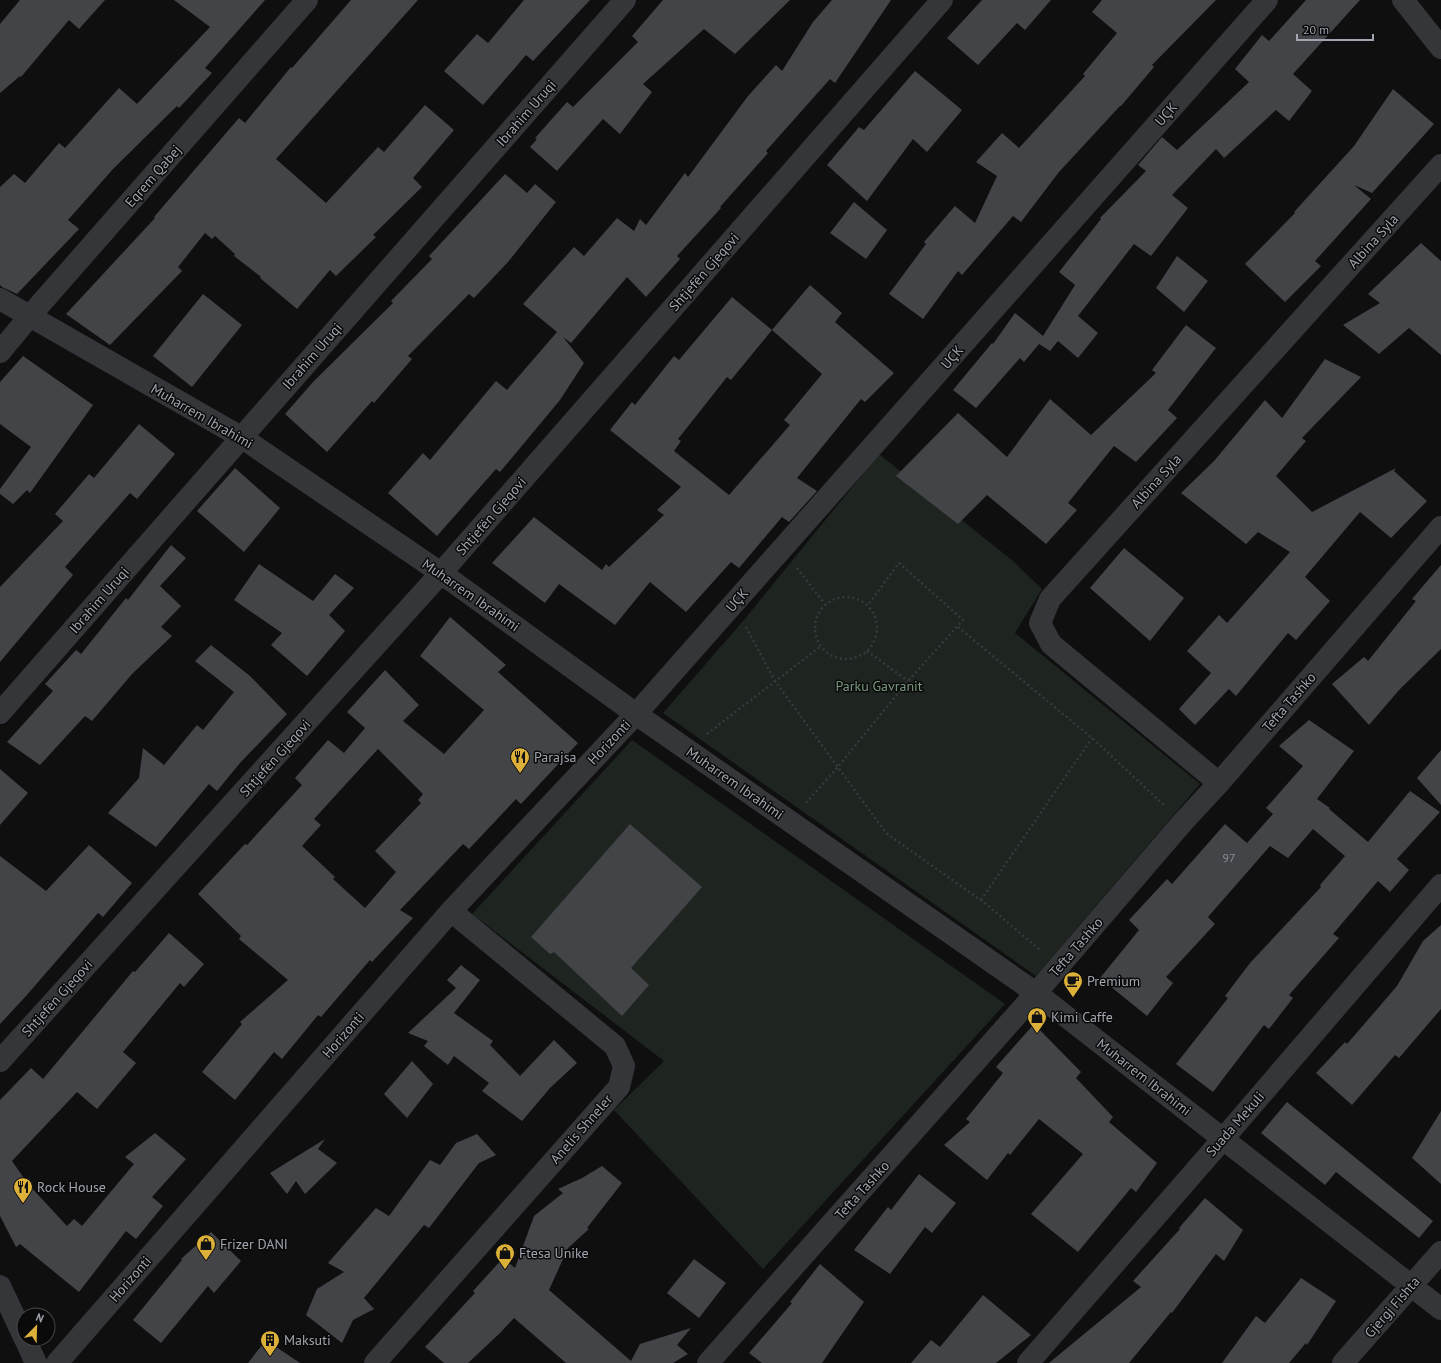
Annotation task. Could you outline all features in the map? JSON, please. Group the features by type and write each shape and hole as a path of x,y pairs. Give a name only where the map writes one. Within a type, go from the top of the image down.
{"street":[{"name":"Eqrem Qabej","path":"0,352 307,0"},
{"name":"Ibrahim Uruqi","path":"0,713 625,0"},
{"name":"Shtjefën Gjeqovi","path":"0,1061 441,573 942,0"},
{"name":"UÇK","path":"636,714 1267,0"},
{"path":"1402,0 1441,48"},
{"name":"Albina Syla","path":"1219,783 1052,644 1040,623 1050,599 1441,165"},
{"name":"Muharrem Ibrahimi","path":"0,299 241,437 441,573 636,714 1036,993 1441,1309"},
{"name":"Tefta Tashko","path":"708,1363 1060,966 1182,823 1219,783 1441,527"},
{"name":"Horizonti","path":"57,1363 451,911 636,714"},
{"name":"Suada Mekuli","path":"1028,1363 1441,885"},
{"name":"Anelis Shneler","path":"375,1363 619,1087 624,1066 615,1046 451,911"},
{"name":"Gjergj Fishta","path":"1343,1363 1441,1252"},
{"path":"0,1286 16,1321"},
{"path":"28,1347 36,1363"}],"path":[{"path":"790,821 837,768 908,681 963,620 899,563 868,605"},
{"path":"796,568 825,604"},
{"path":"842,597 851,597 868,605 874,613 877,623 877,634 867,651 858,657 848,659 837,658 828,653 816,638 816,620 819,611 825,604 833,599 842,597"},
{"path":"743,621 776,681 837,768 886,833 981,900 1060,966"},
{"path":"958,627 1092,738 1182,823"},
{"path":"688,750 821,646"},
{"path":"867,651 908,681"},
{"path":"981,900 1092,738"}],"green space":[{"name":"Parku Gavranit","path":"879,454 1013,561 1042,589 1015,633 1200,784 1036,976 663,713 743,621"},
{"path":"632,740 1005,1004 763,1269 614,1110 664,1061 472,914"}],"building":[{"path":"20,0 105,0 79,29 69,20 21,77 20,76 0,93 0,24"},
{"path":"174,0 265,0 205,68 212,73 179,108 177,106 113,169 68,220 79,229 17,294 2,287 0,285 0,187 14,174 25,183 59,143 65,148 119,88 137,104 210,27"},
{"path":"351,0 418,0 276,159 326,203 378,147 384,152 425,105 454,130 413,178 422,187 373,235 376,237 336,276 330,270 297,309 260,278 261,277 234,256 235,254 215,236 212,239 205,233 178,267 182,271 110,345 66,314 155,218 154,217 239,118 245,123 291,67 292,68"},
{"path":"524,0 590,0 533,61 526,55 483,105 444,71 477,34 488,43"},
{"path":"663,0 790,0 735,54 704,29 643,84 652,92 620,134 603,119 557,171 530,147 537,139 535,138 567,102 573,107 638,42 632,36"},
{"path":"832,0 891,0 835,83 830,79 766,151 768,153 677,256 680,259 646,297 627,277 571,343 563,337 584,363 560,400 500,472 496,469 437,536 388,493 423,453 430,460 496,381 507,390 557,332 523,304 574,247 584,256 617,218 634,231 640,219 646,225 685,173 688,177 748,96 776,65 782,71 813,22"},
{"path":"982,0 1051,0 1025,30 1017,23 978,65 947,38"},
{"path":"1102,0 1216,0 1152,65 1154,67 1121,106 1059,172 1021,222 1013,216 962,275 958,271 923,319 889,294 926,244 924,242 955,206 975,223 997,176 976,162 1002,133 1019,148 1085,76 1083,74 1117,33 1092,12"},
{"path":"1306,0 1360,0 1293,74 1312,91 1289,121 1276,110 1224,158 1216,149 1172,195 1188,208 1151,256 1134,244 1078,316 1098,333 1078,358 1058,341 1050,351 1039,344 1024,362 1020,358 976,408 953,390 992,343 993,344 1015,313 1043,336 1075,285 1059,272 1101,219 1100,218 1146,171 1138,165 1162,137 1177,150 1249,82 1235,69 1262,35 1269,41"},
{"path":"915,71 962,110 927,152 913,139 867,201 827,165 859,127 864,130"},
{"path":"1393,89 1434,124 1372,193 1354,185 1371,199 1315,261 1321,266 1285,302 1245,264 1295,213 1294,212 1354,146"},
{"path":"505,174 527,193 535,184 556,202 508,262 474,298 469,294 408,356 412,359 374,403 372,401 327,452 285,414 313,382 393,303 391,301 432,259 429,256"},
{"path":"854,202 887,230 866,259 830,233"},
{"path":"1421,243 1441,261 1441,355 1409,328 1379,354 1343,325 1380,303 1368,294"},
{"path":"1177,256 1208,281 1184,312 1156,288"},
{"path":"810,285 842,313 835,322 894,373 865,402 861,399 797,478 817,491 789,522 782,517 739,568 731,562 686,612 650,582 615,625 559,584 545,603 492,563 534,517 602,570 606,564 609,567 664,515 657,510 681,487 610,430 632,402 635,405 674,356 679,360 732,297 772,330","holes":["772,330 822,374 784,420 790,425 729,495 674,451 681,441 678,439 727,377 731,380"]},
{"path":"203,294 242,325 192,387 153,356"},
{"path":"1186,325 1216,348 1168,410 1177,418 1136,462 1114,446 1068,503 1077,510 1046,544 987,495 958,524 896,476 958,413 1007,457 1050,399 1091,435 1156,373 1152,370"},
{"path":"23,356 93,405 30,493 27,490 13,504 0,494 0,489 31,447 0,424 0,382"},
{"path":"1325,359 1361,377 1302,438 1306,441 1276,476 1312,512 1396,468 1394,471 1427,501 1391,538 1360,512 1305,577 1330,601 1296,640 1288,633 1236,696 1229,689 1195,725 1179,709 1211,673 1187,651 1219,615 1227,623 1290,552 1258,532 1246,544 1181,493 1214,461 1265,400 1282,418"},
{"path":"139,424 175,454 137,499 130,493 65,567 73,575 0,662 0,587 63,521 55,514 89,474 94,478"},
{"path":"235,468 280,508 244,552 197,511"},
{"path":"171,545 186,558 160,586 181,606 161,627 172,636 132,674 92,721 85,716 40,765 7,742 53,691 45,684 76,650 81,654 126,598 128,600"},
{"path":"1124,548 1184,598 1150,641 1090,588"},
{"path":"259,564 313,601 335,574 354,588 329,615 345,631 307,676 271,645 282,633 234,600"},
{"path":"1441,565 1441,649 1400,689 1369,725 1332,684 1364,657 1368,661 1416,601 1412,599"},
{"path":"450,617 506,665 498,672 578,743 521,804 516,799 469,849 463,844 400,910 413,918 372,962 370,960 321,1017 318,1015 282,1059 274,1052 235,1100 202,1072 242,1024 240,1022 288,980 239,939 241,936 198,894 245,844 247,845 302,785 295,778 328,740 344,753 365,728 347,712 385,670 419,705 403,721 444,754 484,710 420,656","holes":["378,749 423,794 418,800 421,803 375,851 396,872 365,908 333,879 335,877 302,846 321,825 314,819"]},
{"path":"211,645 250,676 287,714 240,763 217,791 209,784 156,847 108,813 139,778 143,748 164,765 197,725 203,730 234,692 195,661"},
{"path":"1309,720 1354,751 1317,799 1330,808 1329,809 1368,842 1410,791 1440,812 1397,859 1409,870 1390,892 1378,881 1333,934 1339,938 1289,995 1293,998 1269,1029 1264,1025 1213,1092 1176,1064 1228,998 1225,996 1250,963 1321,887 1320,885 1345,856 1313,829 1288,858 1270,846 1208,917 1215,924 1166,977 1173,983 1147,1016 1100,978 1139,930 1129,920 1167,879 1172,884 1225,824 1247,843 1273,814 1266,808 1303,766 1279,746"},
{"path":"1441,750 1441,805 1417,778"},
{"path":"0,769 28,793 0,825"},
{"path":"630,824 702,887 631,968 649,985 622,1016 554,952 550,954 531,937"},
{"path":"89,845 132,883 103,917 98,913 0,1024 0,856 46,891"},
{"path":"1441,925 1441,1009 1399,1058 1395,1055 1352,1105 1316,1073 1345,1042 1347,1044 1397,986 1423,941"},
{"path":"169,933 204,964 184,987 180,983 123,1052 136,1063 97,1109 77,1092 12,1161 28,1184 67,1226 74,1219 82,1226 134,1164 125,1157 155,1133 186,1159 152,1197 163,1206 136,1239 126,1231 79,1292 20,1244 16,1247 0,1216 0,1100 31,1068 43,1079 133,971 135,972"},
{"path":"461,965 480,980 454,1013 493,1041 490,1045 520,1076 554,1040 577,1063 550,1088 522,1121 482,1091 489,1083 454,1056 448,1065 424,1046 428,1041 408,1033 456,988 447,980"},
{"path":"1034,1024 1081,1072 1076,1078 1113,1117 1109,1122 1157,1163 1136,1192 1131,1188 1078,1252 1031,1214 1083,1154 1039,1119 1010,1155 1008,1153 987,1180 944,1145 970,1122 966,1119 1003,1073 996,1067"},
{"path":"412,1061 433,1084 407,1118 384,1094"},
{"path":"1287,1102 1433,1221 1419,1238 1336,1172 1325,1185 1261,1133"},
{"path":"1441,1111 1441,1184 1412,1158"},
{"path":"477,1134 496,1155 479,1163 429,1228 424,1225 364,1298 374,1309 353,1320 342,1343 306,1315 317,1289 344,1272 328,1263 376,1208 389,1216 430,1160 440,1165 456,1143"},
{"path":"325,1139 318,1149 337,1163 305,1194 296,1181 287,1194 270,1173"},
{"path":"602,1166 622,1183 587,1228 589,1229 568,1248 549,1290 631,1361 640,1344 691,1328 677,1345 688,1354 673,1363 566,1363 514,1318 468,1363 444,1363 425,1347 475,1293 473,1291 503,1258 515,1268 534,1216 563,1193 558,1189 582,1178"},
{"path":"919,1174 956,1203 932,1233 925,1227 890,1274 854,1250 888,1207 891,1210"},
{"path":"1205,1198 1243,1230 1224,1261 1216,1254 1172,1313 1171,1312 1129,1363 1049,1363 1141,1287 1133,1281 1180,1229 1179,1228"},
{"path":"211,1232 241,1261 214,1293 208,1286 161,1343 133,1320 182,1260 181,1259"},
{"path":"694,1259 726,1283 699,1318 667,1293"},
{"path":"820,1264 864,1302 822,1363 762,1363 749,1353 792,1303 790,1302"},
{"path":"1301,1278 1336,1301 1307,1345 1306,1343 1289,1363 1222,1363 1256,1316 1265,1323"},
{"path":"983,1295 1031,1335 996,1363 911,1363 931,1340 940,1347"},
{"name":"Maksuti","path":"266,1340 300,1363 248,1363"}],"place":[{"name":"Parajsa","path":"520,774"},
{"name":"Premium","path":"1073,998"},
{"name":"Kimi Caffe","path":"1037,1034"},
{"name":"Rock House","path":"23,1204"},
{"name":"Frizer DANI","path":"206,1261"},
{"name":"Ftesa Unike","path":"505,1270"},
{"name":"Maksuti","path":"270,1357"}]}
